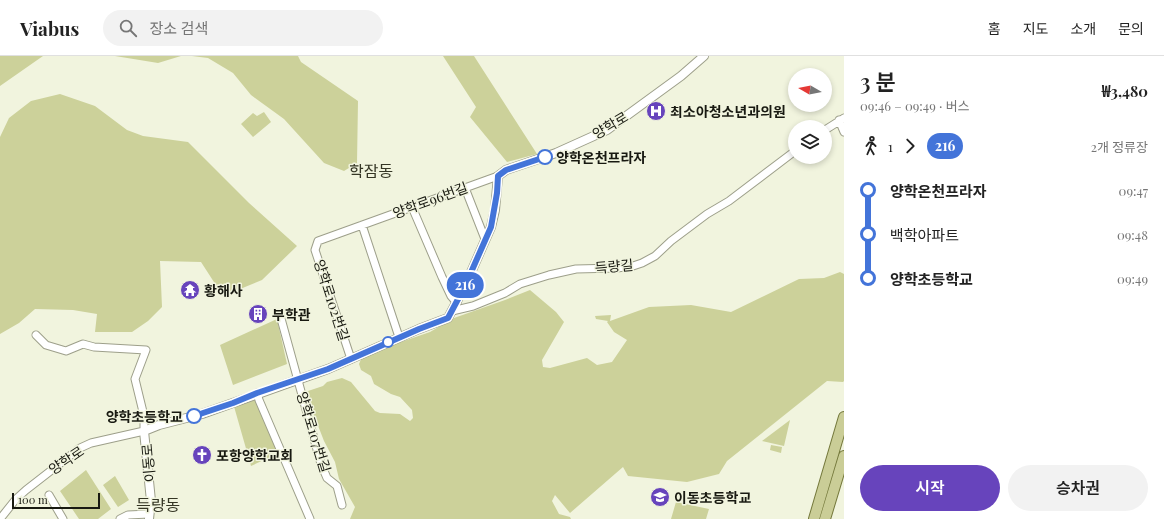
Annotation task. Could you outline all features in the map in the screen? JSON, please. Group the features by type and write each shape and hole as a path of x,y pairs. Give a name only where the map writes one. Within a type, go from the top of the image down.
{"main road":[{"path":"814,519 844,417"},
{"path":"826,519 844,456"}],"street":[{"name":"양학로","path":"0,519 16,499 26,490 80,448 92,443 144,431 159,425 202,414 351,359 399,337 448,318 491,227 495,210 498,176 506,170 556,153 607,130 681,76 704,56"},
{"path":"832,125 842,119 844,132"},
{"name":"득량길","path":"452,311 473,306 505,293 520,284 549,275 576,269 617,268 642,263 655,256 671,241 707,214 729,201 788,156"},
{"name":"양학로96번길","path":"318,241 498,176"},
{"path":"464,188 485,239"},
{"path":"412,207 442,277 456,303"},
{"path":"362,225 399,337"},
{"name":"양학로102번길","path":"318,241 315,250 351,359"},
{"name":"양학로107번길","path":"280,315 321,464 327,478 337,486 342,505"},
{"path":"36,335 46,345 66,351 83,344 94,347 146,350 135,378 144,416 144,431"},
{"path":"257,393 310,519"},
{"name":"이동로","path":"144,431 151,501 149,516"},
{"path":"48,495 63,519"},
{"path":"120,519 128,515 149,516"}],"green space":[{"path":"0,56 43,56 0,86"},
{"path":"115,56 181,56 158,63"},
{"path":"192,56 298,56 301,62 358,101 357,163 344,171 324,163 284,119 251,95 233,73 208,58"},
{"path":"443,56 474,56 537,154 507,162 470,117 476,107"},
{"path":"60,94 95,106 127,130 143,136 188,142 249,203 297,246 262,280 223,296 201,262 160,261 162,307 148,321 132,332 95,332 97,314 73,310 35,309 19,323 0,334 0,137 9,118 31,101"},
{"path":"264,112 271,122 253,137 241,124 253,113 257,116"},
{"path":"840,272 844,274 844,381 827,381 727,461 719,474 687,482 628,476 623,467 570,513 555,495 552,501 559,514 570,517 571,519 350,519 355,507 339,479 335,462 324,441 305,392 323,386 327,382 342,378 351,382 375,411 380,413 400,414 410,421 413,418 412,410 400,397 391,394 374,384 371,376 361,370 359,364 362,357 430,332 454,318 530,290 556,312 564,322 542,360 543,367 550,368 587,358 597,365 612,362 627,340 614,332 607,322 608,321 596,319 595,316 611,315 610,321 649,307 691,305 731,312 799,279 824,278"},
{"path":"277,319 287,364 233,385 220,345"},
{"path":"257,393 279,453 251,466 233,403"},
{"path":"790,420 784,446 762,441"},
{"path":"771,445 782,447 781,453 770,450"},
{"path":"86,470 111,509 98,519 79,519 60,491"},
{"path":"115,476 129,500 118,507 103,485"},
{"path":"676,502 709,509 706,519 671,519"}],"bus line":[{"name":"216","path":"194,416 328,369 419,329 448,318 465,286 491,227 495,210 498,176 506,170 545,157"}],"place":[{"name":"최소아청소년과의원","path":"656,111"},
{"name":"양학온천프라자","path":"545,157"},
{"name":"황해사","path":"190,290"},
{"name":"부학관","path":"258,314"},
{"name":"양학초등학교","path":"194,416"},
{"name":"포항양학교회","path":"202,455"},
{"name":"이동초등학교","path":"660,497"}],"district":[{"name":"학잠동","path":"371,170"},
{"name":"득량동","path":"158,504"}]}
